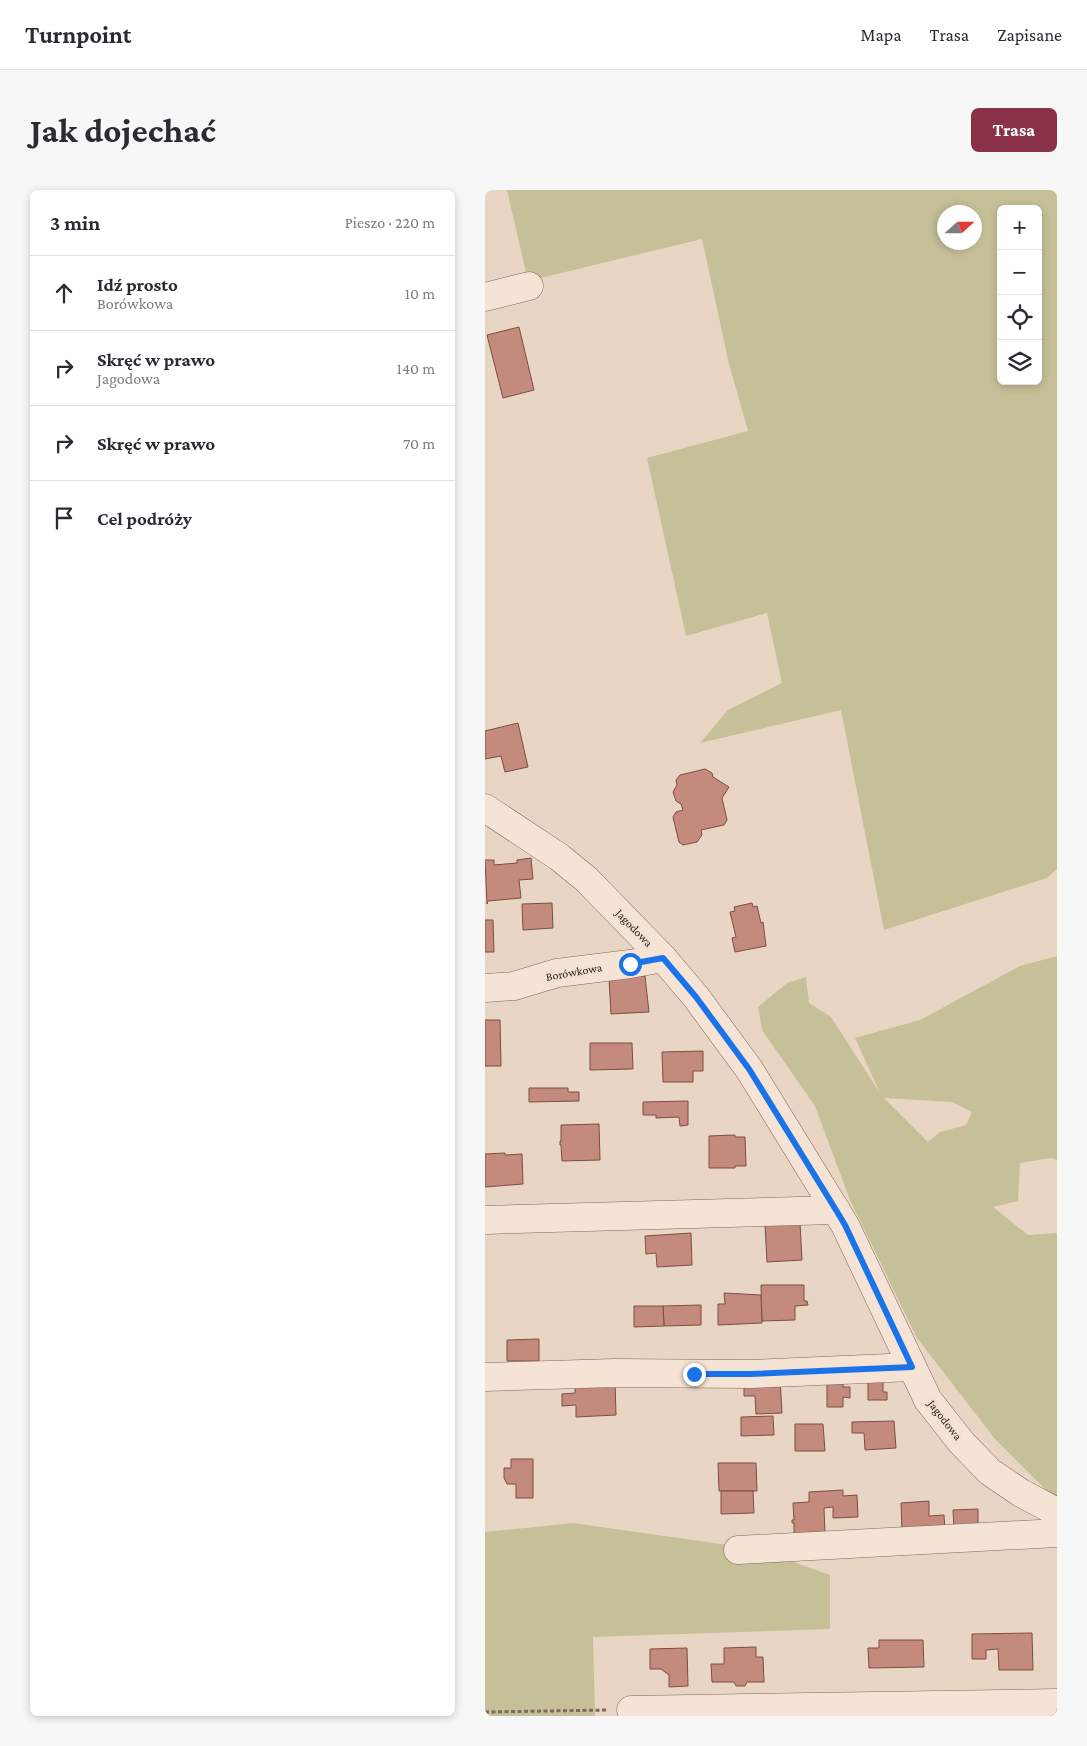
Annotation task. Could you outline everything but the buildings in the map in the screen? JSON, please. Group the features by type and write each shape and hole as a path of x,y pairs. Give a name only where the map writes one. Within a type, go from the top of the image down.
{"street":[{"path":"485,297 529,286"},
{"name":"Jagodowa","path":"485,808 559,857 586,879 663,958 696,997 749,1069 845,1225 928,1400 961,1442 990,1472 1021,1493 1057,1512"},
{"name":"Borówkowa","path":"485,988 514,986 557,973 663,958"},
{"path":"485,1220 836,1210"},
{"path":"485,1376 614,1373 750,1374 912,1367"},
{"path":"738,1550 1057,1533"},
{"path":"631,1710 1057,1702"}],"path":[{"path":"485,1712 631,1710"}],"shaded area":[{"path":"507,190 1057,190 1057,869 1047,878 884,930 841,710 700,743 728,710 782,683 767,613 686,636 647,458 748,431 729,364 702,239 528,281"},
{"path":"1057,956 1057,1160 1050,1158 1020,1163 1018,1201 993,1207 1028,1235 1057,1233 1057,1501 995,1439 917,1338 850,1200 815,1106 762,1030 758,1007 787,983 806,977 809,1003 831,1017 880,1093 855,1038 920,1020 1020,966","holes":["884,1098 952,1102 972,1112 966,1125 940,1132 928,1142"]},
{"path":"573,1523 756,1549 830,1575 830,1629 593,1637 595,1716 485,1716 485,1532"}],"route":[{"path":"630,964 663,958 696,997 749,1069 845,1225 912,1367 750,1374 694,1374"}]}
